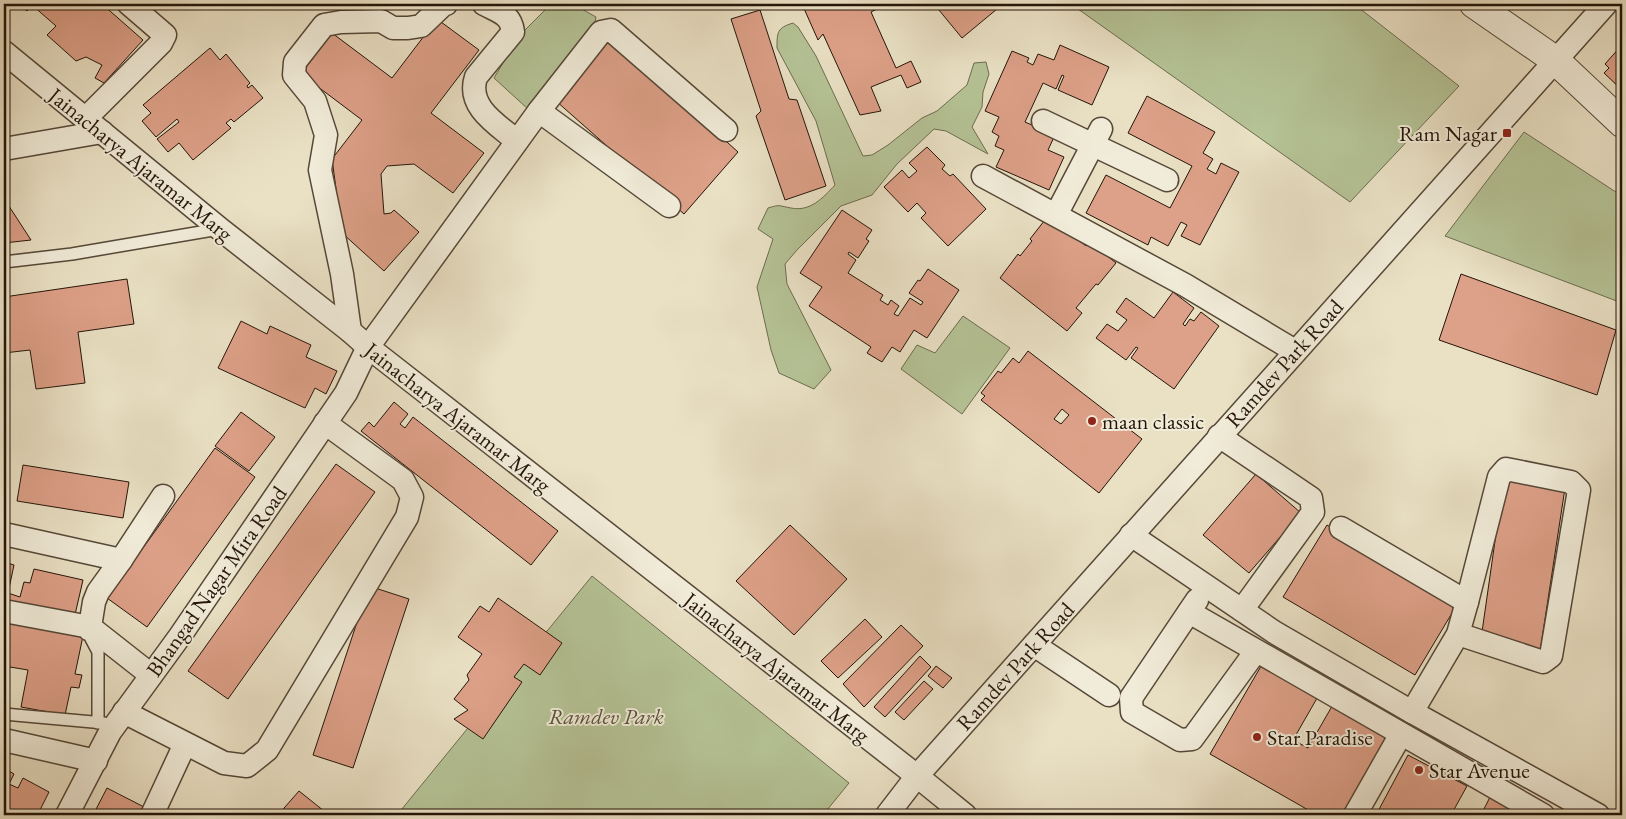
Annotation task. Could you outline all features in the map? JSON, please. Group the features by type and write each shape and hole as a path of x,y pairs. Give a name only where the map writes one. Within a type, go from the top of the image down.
{"street":[{"path":"85,119 161,43 165,35 129,4"},
{"path":"350,331 342,274 320,170 326,135 315,101 294,74 295,62 324,25 341,22 380,21 393,28 421,26 446,4"},
{"path":"484,4 508,17 512,23 513,32 476,77 473,86 480,109 518,141"},
{"path":"1474,4 1554,60 1622,123"},
{"name":"Ramdev Park Road","path":"887,815 917,776 1294,351 1606,4"},
{"name":"Bhangad Nagar Mira Road","path":"67,815 110,732 112,720 151,675 180,636 346,393 368,348 539,111 601,32 611,30 726,130"},
{"name":"Jainacharya Ajaramar Marg","path":"4,52 220,229 350,331 368,348 917,776 964,815"},
{"path":"539,111 669,206"},
{"path":"1043,121 1097,137 1167,180"},
{"path":"4,149 102,132"},
{"path":"1056,215 1097,137"},
{"path":"983,176 1185,285 1294,351"},
{"path":"112,720 185,744 224,763 247,766 267,750 407,517 412,497 403,480 325,423"},
{"path":"1219,436 1311,498 1313,512 1242,610"},
{"path":"1412,712 1458,634 1499,477 1506,469 1571,482 1579,490 1551,656 1543,662 1458,634"},
{"path":"90,627 94,602 98,592 162,496"},
{"path":"1341,528 1467,602"},
{"path":"4,534 120,560"},
{"path":"1131,535 1263,625 1412,712 1598,815"},
{"path":"1206,587 1131,698 1132,712 1180,740 1192,739 1254,649 1263,625"},
{"path":"4,611 90,627 151,675"},
{"path":"1189,612 1543,815"},
{"path":"1034,645 1109,695"},
{"path":"1356,815 1401,734"},
{"path":"4,740 96,760"},
{"path":"152,815 185,744"}],"lane":[{"path":"4,262 72,254 220,229"},
{"path":"4,617 89,635 98,652 112,720 4,714"}],"green space":[{"path":"551,4 573,4 596,17 591,44 529,110 494,78 519,36"},
{"path":"1071,4 1354,4 1459,86 1350,202"},
{"path":"793,23 798,27 816,56 863,156 872,155 922,118 937,111 967,85 974,63 986,62 989,74 983,92 982,107 972,127 988,154 946,131 934,129 897,164 872,195 841,206 785,264 787,284 831,370 814,389 779,373 771,350 757,287 773,239 758,229 768,208 780,206 798,209 810,206 821,199 835,185 816,121 777,48 779,31"},
{"path":"1524,132 1622,196 1622,303 1445,236"},
{"path":"963,316 1010,348 962,414 901,369 917,345 935,353"},
{"name":"Ramdev Park","path":"592,576 849,783 823,815 397,815"}],"building":[{"path":"19,4 102,4 143,40 104,83 95,78 102,65 86,57 76,61 47,35 56,26 32,5 27,11"},
{"path":"802,4 828,4 829,6 833,4 877,4 879,8 871,12 896,68 911,61 921,82 907,88 901,75 871,87 881,111 860,115 823,34 818,40"},
{"path":"934,4 1003,4 962,38"},
{"path":"760,10 789,99 797,100 826,186 785,200 756,116 761,111 731,19"},
{"path":"437,19 479,50 431,113 484,153 453,193 414,164 387,166 381,174 384,214 391,213 394,210 419,232 384,271 342,233 332,159 362,120 301,74 332,33 392,78"},
{"path":"612,38 738,152 684,214 556,101"},
{"path":"1060,45 1109,67 1092,105 1058,90 1064,76 1062,75 1056,89 1043,83 1025,122 1055,135 1048,150 1064,157 1049,190 996,167 1004,150 995,146 999,136 992,132 999,117 985,111 1012,51 1029,58 1027,62 1033,65 1038,54 1054,60"},
{"path":"1622,45 1622,90 1604,73 1609,68 1605,64"},
{"path":"210,48 220,60 226,54 250,83 247,86 248,88 252,85 263,98 234,122 231,119 226,123 231,128 193,160 179,143 168,152 157,139 179,122 177,119 156,137 142,121 151,113 143,105"},
{"path":"1147,96 1215,132 1203,153 1213,159 1207,169 1216,174 1221,163 1239,172 1200,245 1181,236 1187,225 1181,222 1168,246 1151,237 1148,245 1086,213 1106,175 1170,208 1192,166 1128,133"},
{"path":"927,147 945,165 942,169 950,176 953,174 986,209 948,246 921,218 926,213 917,203 908,212 884,187 902,170 909,178 917,171 909,163"},
{"path":"5,200 31,240 4,243"},
{"path":"842,210 872,230 866,239 869,241 858,258 849,252 848,254 856,260 848,273 883,295 880,300 888,305 891,300 899,306 894,314 898,316 910,298 921,305 923,302 909,293 928,269 959,290 927,338 914,330 900,352 892,347 882,362 867,353 871,347 809,306 822,287 800,273"},
{"path":"1048,216 1086,246 1090,242 1116,263 1076,308 1082,313 1067,331 1000,278 1018,254 1020,256 1032,241 1030,239"},
{"path":"1461,274 1616,330 1597,395 1439,340"},
{"path":"127,279 134,324 78,332 85,383 36,389 30,350 4,353 4,297"},
{"path":"1173,292 1194,308 1183,324 1185,326 1190,319 1194,321 1201,312 1219,326 1174,389 1131,358 1138,348 1136,347 1126,360 1096,338 1107,324 1118,331 1127,320 1116,312 1126,298 1154,318"},
{"path":"241,321 267,334 270,326 311,345 306,357 337,371 326,394 315,388 305,408 218,368"},
{"name":"maan classic","path":"1028,351 1142,439 1099,493 981,400 985,396 981,393 998,371 1001,373 1013,358 1019,363","holes":["1062,409 1069,415 1061,424 1054,419"]},
{"path":"394,402 408,414 400,424 405,428 413,417 558,531 531,565 361,431 369,422 374,427"},
{"path":"241,412 275,437 249,471 215,446"},
{"path":"215,448 255,477 147,627 107,598"},
{"path":"336,464 375,492 228,699 188,671"},
{"path":"23,465 129,482 123,518 17,501"},
{"path":"1256,474 1301,513 1249,573 1203,535"},
{"path":"1504,478 1565,488 1540,652 1481,639"},
{"path":"790,525 847,579 794,635 736,581"},
{"path":"1327,525 1458,603 1415,675 1283,597"},
{"path":"4,562 14,565 8,593 20,597 24,582 30,583 34,569 83,580 74,619 4,604"},
{"path":"369,586 409,599 353,768 313,755"},
{"path":"498,598 562,643 540,675 524,664 514,677 522,682 483,739 454,719 468,710 454,699 469,680 467,675 482,654 458,637 480,606 489,612"},
{"path":"865,619 882,637 838,678 821,661"},
{"path":"4,621 83,636 75,674 82,675 79,688 71,687 65,715 21,707 28,670 4,666"},
{"path":"901,625 923,646 864,707 843,684"},
{"path":"920,656 931,667 885,717 874,707"},
{"name":"Star Paradise","path":"1264,661 1320,693 1293,740 1308,748 1335,701 1391,734 1343,815 1317,815 1210,754"},
{"path":"936,666 952,678 943,688 928,676"},
{"path":"924,681 933,689 904,720 895,712"},
{"name":"Star Avenue","path":"1408,755 1467,786 1451,815 1376,815"},
{"path":"4,768 14,774 9,784 18,788 23,778 49,792 38,814 34,812 32,815 4,815"},
{"path":"107,788 146,808 142,815 93,815"},
{"path":"299,791 329,815 278,815"},
{"name":"Star Avenue","path":"1490,797 1524,815 1481,815"}],"place":[{"name":"Ram Nagar","path":"1507,133"},
{"name":"maan classic","path":"1092,421"},
{"name":"Star Paradise","path":"1257,737"},
{"name":"Star Avenue","path":"1419,770"}]}
